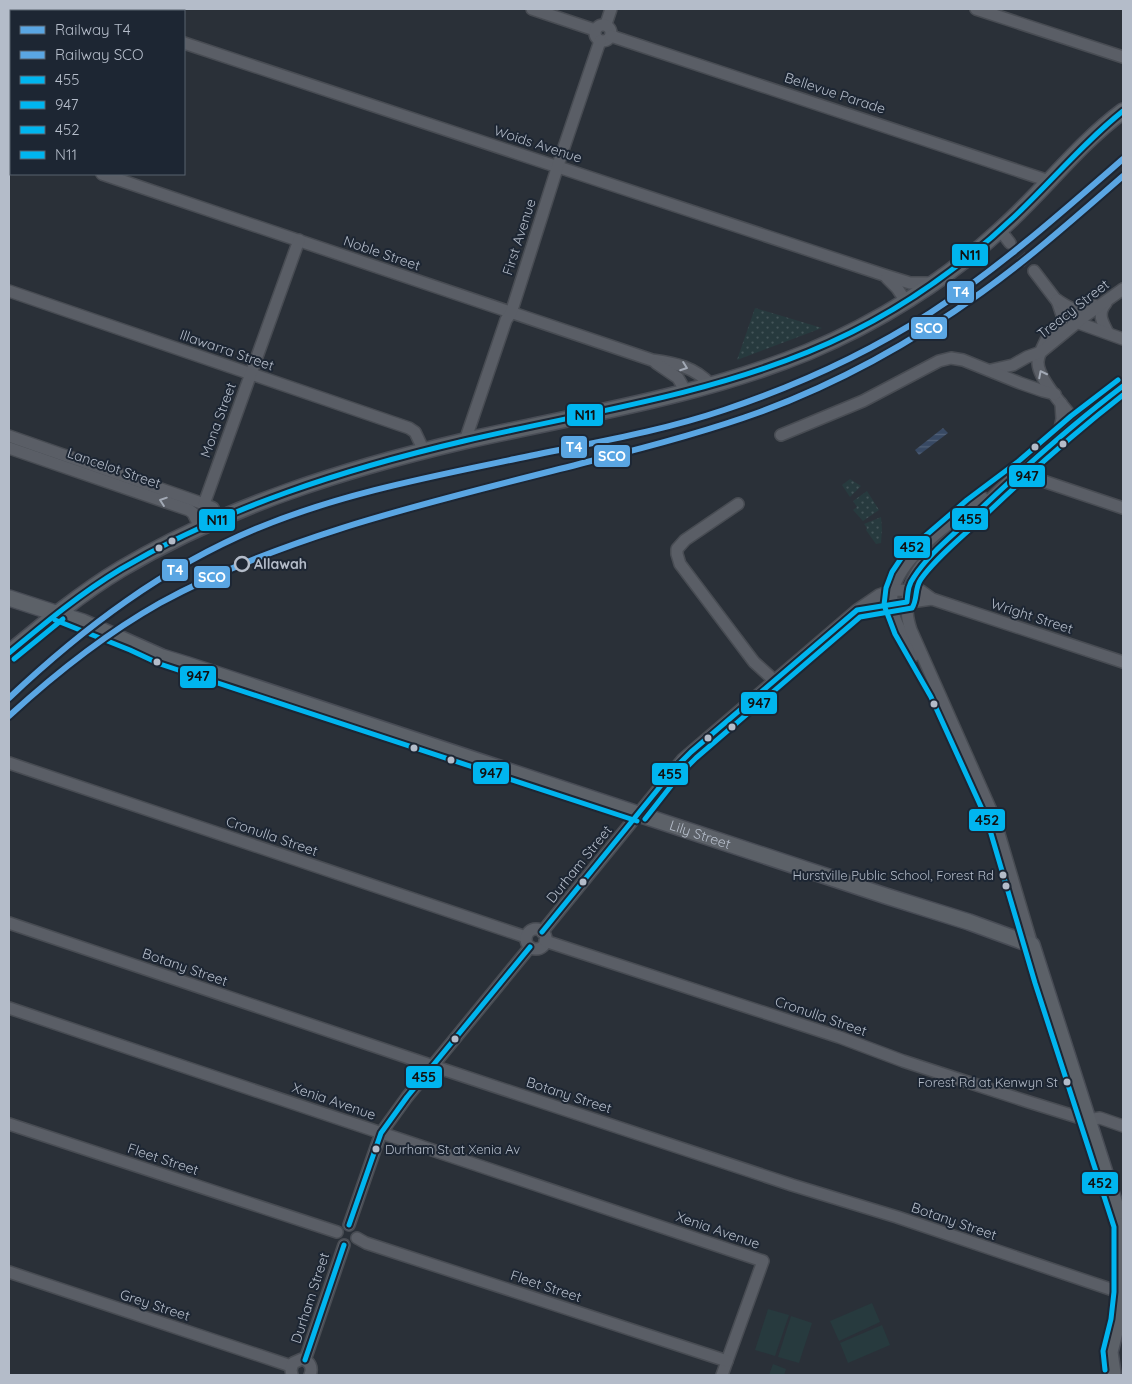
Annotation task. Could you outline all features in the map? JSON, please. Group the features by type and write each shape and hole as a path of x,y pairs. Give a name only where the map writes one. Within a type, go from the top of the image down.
{"main road":[{"path":"9,653 58,613 119,571 200,527 287,491 328,477 424,451 711,385 807,352 856,329 932,283 959,264 1000,230 1098,130 1123,111"},
{"name":"Lily Street","path":"9,598 83,622 171,660 969,922 1032,945"},
{"path":"1032,945 1123,1228 1122,1293 1110,1352 1115,1374"},
{"path":"1115,1374 1123,1361"}],"street":[{"name":"Bellevue Parade","path":"532,9 602,35 1049,181"},
{"path":"602,35 610,28 606,24 611,9"},
{"path":"976,9 1123,57"},
{"name":"First Avenue","path":"466,441 506,320 511,313 602,35"},
{"name":"Woids Avenue","path":"185,43 884,275 910,283 932,283"},
{"name":"Noble Street","path":"105,175 652,360 672,363 687,368 701,375 711,385"},
{"path":"1000,230 1010,243"},
{"name":"Mona Street","path":"204,504 299,240"},
{"path":"1034,271 1067,315 1077,324 1123,339"},
{"name":"Woids Avenue","path":"884,275 897,288 905,300"},
{"name":"Treacy Street","path":"991,370 1004,367 1041,352 1050,343 1123,289"},
{"name":"Illawarra Street","path":"9,291 408,428 415,432 424,451"},
{"path":"1057,300 1071,310 1080,310 1111,298"},
{"path":"1108,333 1101,314 1102,308 1111,298"},
{"path":"1057,300 1062,314 1061,323 1047,338 1038,360 1039,369 1076,422"},
{"path":"781,435 863,400 939,361 952,358 991,370 1057,397"},
{"name":"Noble Street","path":"652,360 678,378 686,392"},
{"path":"1020,361 1017,372 1020,383"},
{"path":"938,694 900,630 892,605 893,590 898,576 908,562 922,548 1123,386"},
{"path":"1057,397 1062,419 1058,438"},
{"name":"Lancelot Street","path":"9,436 204,504"},
{"name":"Lancelot Street","path":"9,448 193,513"},
{"path":"1025,466 1036,478 1123,508"},
{"path":"1025,466 921,566 908,590 907,618 938,694 994,817 1032,945"},
{"path":"200,527 193,513 197,507 204,504 212,508 218,520"},
{"path":"738,504 685,540 677,549 677,554 680,564 754,662 775,681"},
{"name":"Wright Street","path":"893,590 921,591 932,599 1123,662"},
{"name":"Durham Street","path":"544,936 683,759 858,610 879,595 893,590"},
{"name":"Wright Street","path":"907,602 932,599"},
{"path":"858,610 907,602"},
{"name":"Cronulla Street","path":"9,763 528,942"},
{"name":"Botany Street","path":"9,923 433,1066 792,1185 897,1217 1122,1293"},
{"path":"349,1225 381,1133 528,942 533,930 544,936 542,947 539,948 528,942"},
{"name":"Cronulla Street","path":"544,936 839,1037 903,1061 1087,1120 1100,1118 1123,1126"},
{"name":"Xenia Avenue","path":"9,1008 763,1261 727,1361"},
{"name":"Fleet Street","path":"9,1124 337,1232"},
{"path":"349,1225 354,1228 357,1238 353,1243 344,1245 337,1238 337,1232 340,1227 349,1225"},
{"name":"Fleet Street","path":"357,1238 366,1243 727,1361"},
{"name":"Durham Street","path":"305,1360 344,1245"},
{"name":"Grey Street","path":"9,1272 292,1371"},
{"path":"292,1371 295,1361 305,1360 310,1365 313,1374"},
{"path":"722,1375 727,1361"}],"green space":[{"path":"9,9 42,10 10,10 9,56"},
{"path":"755,308 822,328 737,360"},
{"path":"850,479 861,486 850,497 842,485"},
{"path":"867,491 879,510 863,521 853,510 857,507 853,501"},
{"path":"881,517 881,543 876,544 864,524"},
{"path":"872,1303 880,1322 839,1341 830,1321"},
{"path":"768,1309 789,1315 775,1356 755,1350"},
{"path":"791,1316 812,1323 799,1363 778,1357"},
{"path":"882,1325 890,1345 848,1363 840,1343"},
{"path":"773,1364 786,1369 784,1375 769,1375"}],"water":[{"path":"943,428 948,433 919,455 915,450"}],"tunnel":[{"path":"1010,243 1034,271"}],"rail line":[{"name":"T4","path":"9,698 66,647 126,601 190,561 258,528 321,505 353,496 450,473 620,438 698,418 751,401 830,368 906,328 956,296 1029,239 1123,159"},
{"name":"SCO","path":"9,716 81,655 140,615 210,578 262,556 371,519 426,503 655,445 718,426 789,401 847,374 903,344 982,292 1036,250 1123,176"}],"transit line":[{"name":"N11","path":"9,653 77,598 121,569 202,527 287,492 331,477 419,452 681,393 766,368 836,340 891,311 967,258 1014,217 1081,149 1123,111"},
{"name":"452","path":"1105,1370 1103,1351 1111,1319 1114,1292 1114,1227 1035,983 987,820 931,697 895,634 884,605 886,588 892,572 902,557 967,500 1020,460 1071,416 1118,380"},
{"name":"455","path":"542,932 676,767 691,752 857,610 907,602 912,580 933,554 1045,450 1123,386"},
{"name":"947","path":"645,819 682,772 696,758 860,617 912,608 921,579 941,556 1050,456 1123,395"},
{"name":"947","path":"14,659 63,619"},
{"name":"947","path":"55,620 160,664 637,821"},
{"name":"455","path":"349,1225 381,1133 407,1097 530,947"},
{"name":"455","path":"305,1360 344,1245"}],"place":[{"name":"Allawah","path":"242,564"},
{"name":"Hurstville Public School, Forest Rd","path":"1003,875"},
{"name":"Forest Rd at Kenwyn St","path":"1067,1082"},
{"name":"Durham St at Xenia Av","path":"376,1149"}]}
